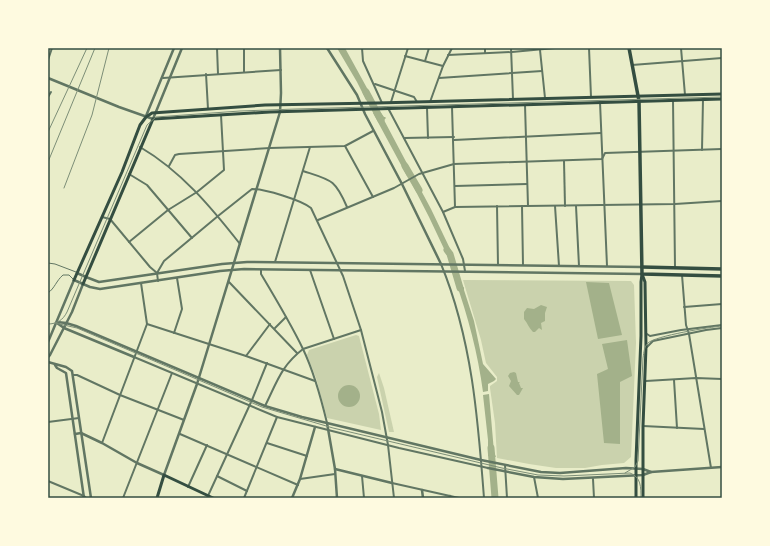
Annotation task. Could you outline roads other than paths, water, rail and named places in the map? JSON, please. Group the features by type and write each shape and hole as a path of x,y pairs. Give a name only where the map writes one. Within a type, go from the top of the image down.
{"highway":[{"path":"629,48 639,101 642,274 722,276"},
{"path":"642,266 722,268"}],"main road":[{"path":"74,280 131,151 140,127 146,117 156,112 270,105 367,104 722,94"},
{"path":"83,284 153,119 221,114 388,108 722,99"},
{"path":"642,274 645,282 646,333 646,381 643,426 643,498"},
{"path":"636,498 642,274"},
{"path":"157,498 164,475 208,497 213,498"}],"street":[{"path":"48,60 52,48"},
{"path":"146,117 174,48"},
{"path":"48,78 153,119 182,48"},
{"path":"218,74 216,48 223,48"},
{"path":"244,48 244,72"},
{"path":"75,434 81,433 137,463 164,475 199,378 280,112 280,48"},
{"path":"327,48 348,79 373,131 402,184 444,272 462,330 469,361 477,413 484,498"},
{"path":"362,48 363,61 375,84 382,103"},
{"path":"391,103 408,48"},
{"path":"425,61 429,48"},
{"path":"430,102 452,48"},
{"path":"485,48 485,53"},
{"path":"511,48 512,99"},
{"path":"448,55 556,48"},
{"path":"589,48 591,97"},
{"path":"682,48 685,95"},
{"path":"540,50 545,98"},
{"path":"405,56 444,66"},
{"path":"632,65 722,58"},
{"path":"163,78 281,70"},
{"path":"439,78 542,71"},
{"path":"206,74 208,109"},
{"path":"375,84 414,97 418,102"},
{"path":"48,97 50,92"},
{"path":"702,150 703,99"},
{"path":"673,100 675,150 675,267"},
{"path":"600,102 607,266"},
{"path":"525,104 528,206"},
{"path":"452,107 455,207"},
{"path":"388,108 443,212 465,265 465,272"},
{"path":"427,108 428,138"},
{"path":"129,242 168,210 197,192 224,170 221,114"},
{"path":"169,166 175,155 270,148 345,146 373,131"},
{"path":"404,138 526,137 601,133"},
{"path":"345,146 372,197"},
{"path":"140,147 169,166 197,192 240,244"},
{"path":"275,262 310,147"},
{"path":"602,159 605,153 722,149"},
{"path":"318,220 402,184 422,172 454,164 602,159"},
{"path":"564,160 565,206"},
{"path":"303,171 324,178 334,184 341,193 347,208"},
{"path":"129,174 147,185 192,238"},
{"path":"455,186 527,184"},
{"path":"157,273 164,262 252,189 257,189 305,203 311,208 318,220 340,270 361,330 382,412 388,445 394,498"},
{"path":"443,212 455,207 675,204 722,201"},
{"path":"497,206 498,265"},
{"path":"522,206 523,265"},
{"path":"555,206 559,266"},
{"path":"576,206 579,266"},
{"path":"102,217 110,219 157,273 158,281"},
{"path":"77,273 86,278 99,282 235,263 275,262 642,266"},
{"path":"48,342 74,280 100,289 232,270 642,274"},
{"path":"261,270 261,274 303,349 315,381 328,430 335,469 337,498"},
{"path":"310,270 334,339"},
{"path":"682,275 687,329 711,468"},
{"path":"174,333 182,309 177,278"},
{"path":"229,282 298,353"},
{"path":"102,443 147,324 140,283"},
{"path":"48,357 72,312 83,284"},
{"path":"684,307 722,304"},
{"path":"275,328 286,317"},
{"path":"56,322 66,323 265,406 302,418 481,460 541,472 560,473 636,468 651,472"},
{"path":"56,322 64,328 277,417 388,445 501,471 534,478 593,479 643,475 651,472 722,467"},
{"path":"147,324 283,368 315,381"},
{"path":"246,356 270,324"},
{"path":"646,333 650,336 687,329 722,325"},
{"path":"641,336 646,341 651,342 722,328"},
{"path":"265,406 283,368 303,349 361,330"},
{"path":"646,347 651,342"},
{"path":"48,362 66,373 85,497"},
{"path":"208,497 267,363"},
{"path":"55,365 58,364 66,367 73,375 91,498"},
{"path":"123,498 172,373"},
{"path":"73,375 77,375 120,395 185,420"},
{"path":"646,381 696,378 722,379"},
{"path":"674,380 677,428"},
{"path":"244,498 277,417"},
{"path":"48,422 79,418"},
{"path":"643,426 704,428"},
{"path":"292,498 300,479 315,427"},
{"path":"180,434 298,484"},
{"path":"267,443 307,456"},
{"path":"188,487 207,445"},
{"path":"505,465 507,498"},
{"path":"335,469 459,498"},
{"path":"300,479 335,474"},
{"path":"217,476 247,491"},
{"path":"362,476 364,498"},
{"path":"534,478 538,498"},
{"path":"593,479 594,498"},
{"path":"48,481 85,497"},
{"path":"422,490 423,498"}],"lane":[{"path":"48,263 55,264 77,273"},
{"path":"48,293 63,276 69,276 74,280"}],"waterway":[{"path":"366,92 381,120"},
{"path":"405,166 419,190"},
{"path":"447,250 450,254 460,288"},
{"path":"491,448 495,498"}],"tram line":[{"path":"48,324 59,321 67,312 147,125 156,117 296,109 722,97"},
{"path":"55,323 77,328 262,407 333,428 502,468 538,475 564,476 630,473 638,480 641,498"},
{"path":"625,473 635,467 638,461 643,358 644,350 648,343 671,335 722,326"}],"railway":[{"path":"48,132 87,48"},
{"path":"48,162 95,48"},
{"path":"64,188 92,115 109,48"}]}
